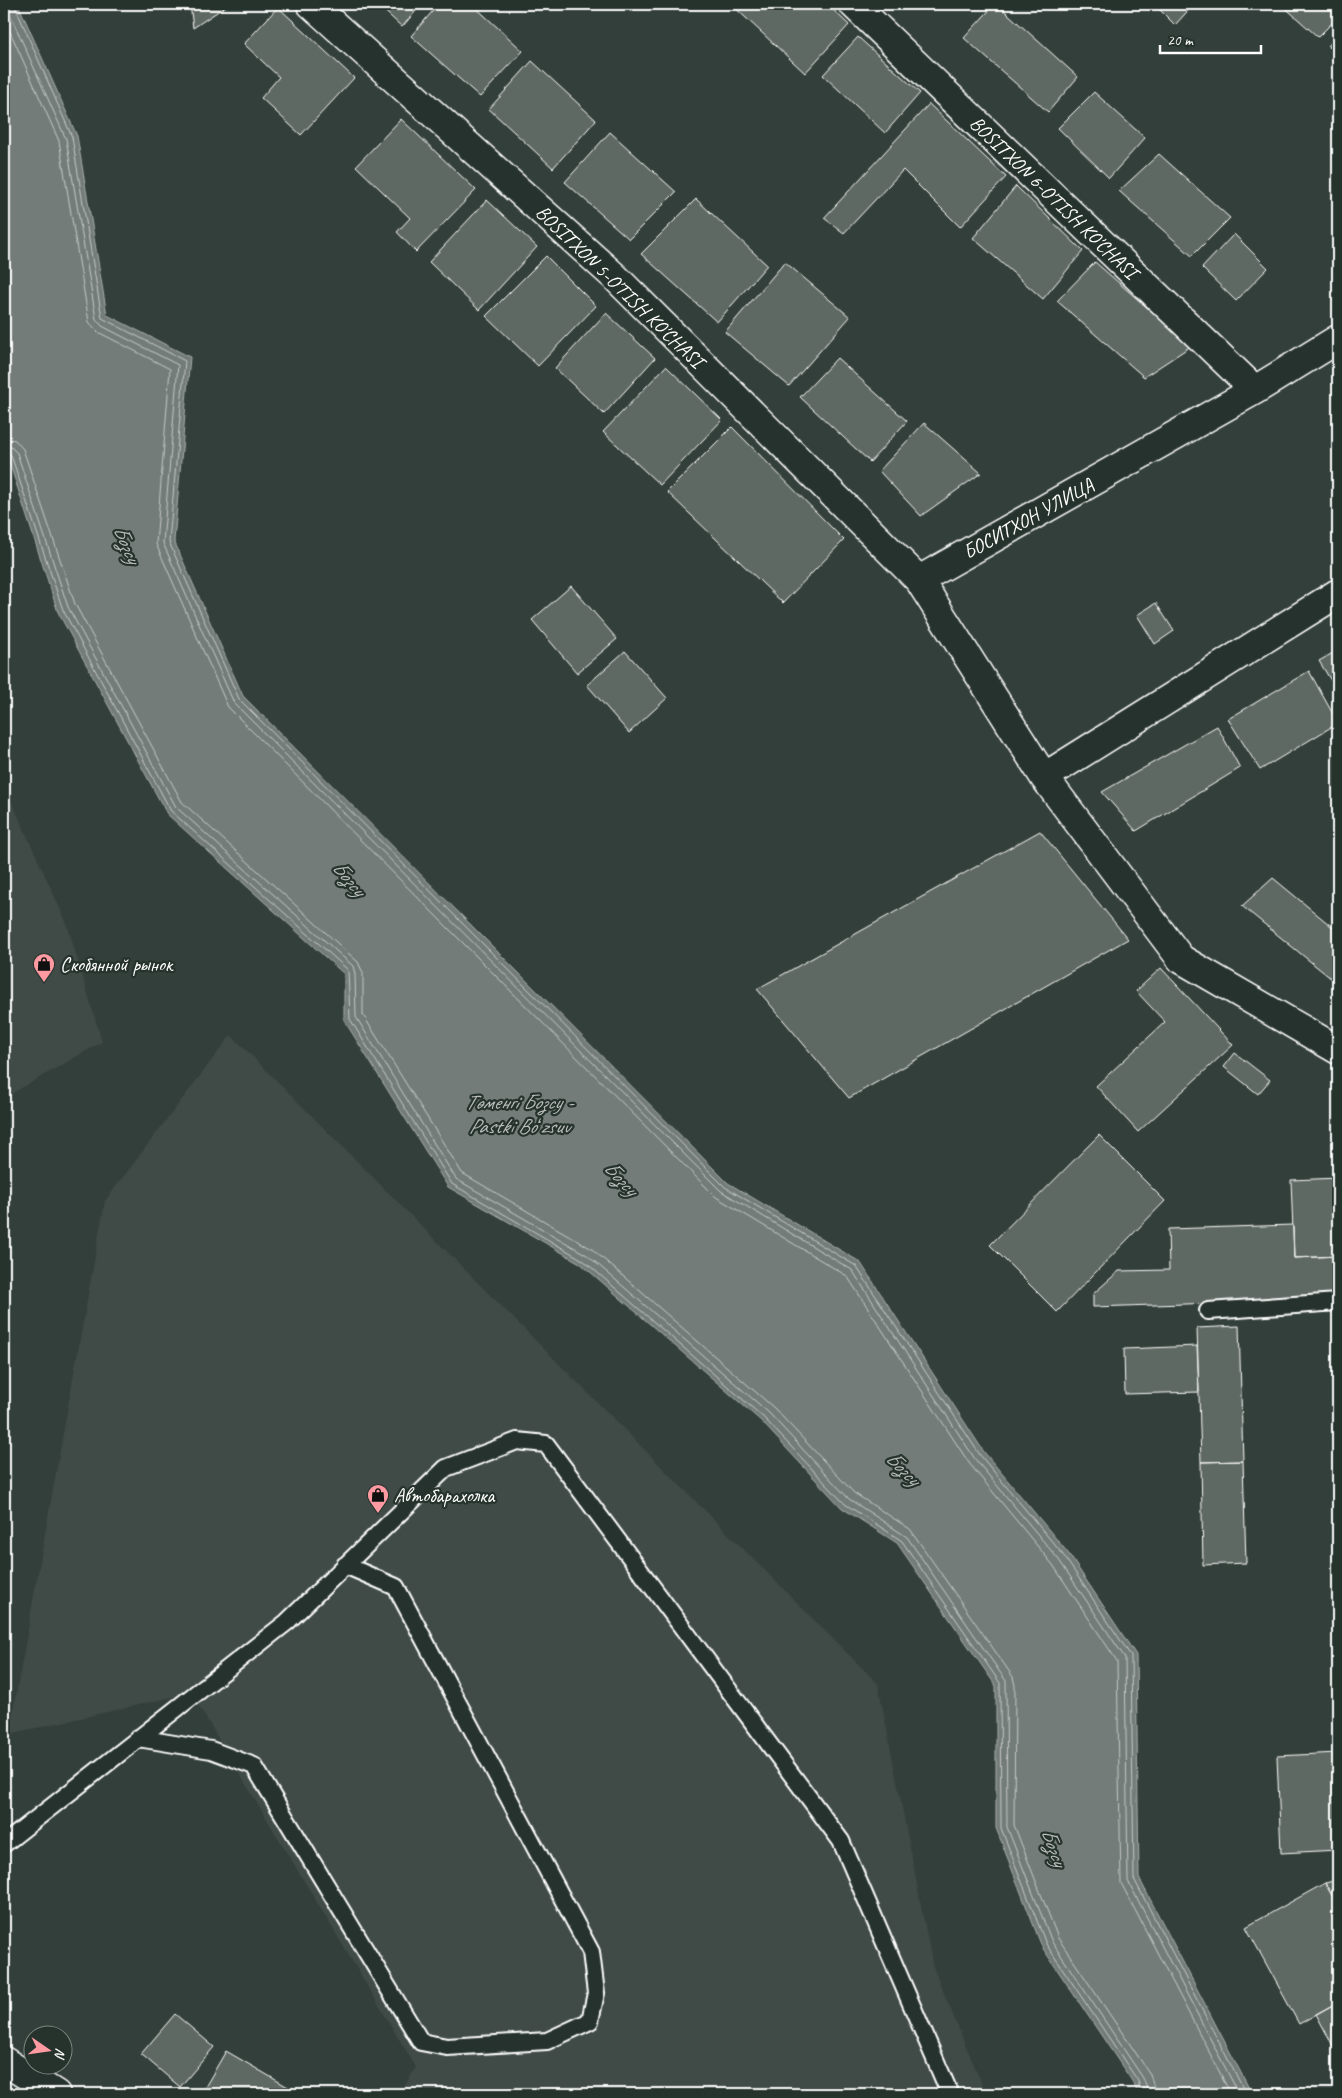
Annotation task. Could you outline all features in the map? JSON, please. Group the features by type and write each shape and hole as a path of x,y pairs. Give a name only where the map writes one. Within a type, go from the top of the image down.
{"street":[{"name":"BOSITXON 5-O'TISH KO'CHASI","path":"311,4 614,277 919,580"},
{"name":"BOSITXON 6-O'TISH KO'CHASI","path":"853,4 1255,390"},
{"name":"БОСИТХОН УЛИЦА","path":"919,580 1255,390 1338,338"},
{"path":"919,580 1044,777 1181,959 1338,1050"},
{"path":"1044,777 1338,593"},
{"path":"4,2061 56,2094"}],"lane":[{"path":"1208,1311 1338,1302"},
{"path":"4,1844 287,1622 446,1468 517,1441 546,1444 841,1841 950,2094"},
{"path":"138,1738 211,1750 254,1766 421,2042 447,2047 547,2041 590,2021 596,1992 591,1952 396,1587 346,1565"}],"shaded area":[{"name":"Скобянной рынок","path":"4,785 67,924 102,1042 4,1098"},
{"name":"Автобарахолка","path":"231,1035 878,1684 933,1967 986,2094 400,2094 416,2067 191,1693 9,1734 105,1201"}],"water":[{"name":"Төменгі Бозсу - Pastki Boʻzsuv","path":"4,4 18,4 77,136 107,315 190,357 174,541 243,696 728,1183 860,1262 984,1452 1068,1553 1136,1655 1139,1878 1252,2094 1138,2094 1134,2084 1042,1947 996,1828 996,1686 897,1543 842,1508 761,1421 580,1263 448,1187 344,1020 344,974 167,814 58,612 4,446"}],"building":[{"path":"190,4 229,4 193,28"},
{"path":"377,4 422,4 402,27"},
{"path":"439,4 472,4 523,51 480,97 411,36"},
{"path":"731,4 827,4 849,25 805,73"},
{"path":"995,4 1078,77 1048,112 964,38"},
{"path":"1154,4 1194,4 1175,25"},
{"path":"1281,4 1338,4 1338,17 1318,37"},
{"path":"278,7 354,78 301,135 261,98 279,77 244,44"},
{"path":"1338,35 1338,56 1328,46"},
{"path":"858,37 920,93 885,133 823,75"},
{"path":"532,61 596,120 553,168 489,109"},
{"path":"1094,92 1145,138 1109,178 1058,128"},
{"path":"929,104 1006,177 960,227 903,170 844,233 824,218"},
{"path":"401,119 476,190 416,252 397,232 410,218 356,166"},
{"path":"610,132 676,192 629,239 565,182"},
{"path":"1159,154 1230,218 1192,256 1119,191"},
{"path":"1016,186 1083,251 1043,299 973,238"},
{"path":"696,199 767,265 717,322 641,254"},
{"path":"487,200 537,247 479,310 429,262"},
{"path":"1234,234 1268,268 1236,301 1202,268"},
{"path":"546,256 596,306 538,366 486,316"},
{"path":"785,262 850,317 789,386 725,332"},
{"path":"1095,262 1191,346 1144,377 1057,301"},
{"path":"606,313 655,358 604,414 555,368"},
{"path":"837,358 907,421 870,462 800,397"},
{"path":"666,366 722,420 660,485 603,432"},
{"path":"924,423 981,473 921,516 879,471"},
{"path":"732,427 844,540 783,603 667,492"},
{"path":"571,586 617,639 577,673 532,620"},
{"path":"1156,603 1174,631 1155,644 1137,615"},
{"path":"1338,650 1338,692 1319,661"},
{"path":"625,651 667,698 629,733 587,685"},
{"path":"1309,671 1338,723 1260,770 1228,719"},
{"path":"1217,726 1240,768 1136,831 1102,792"},
{"path":"1040,831 1128,939 849,1098 757,989"},
{"path":"1273,878 1336,930 1338,929 1338,984 1242,906"},
{"path":"1161,968 1233,1045 1138,1132 1096,1086 1165,1022 1136,991"},
{"path":"1235,1053 1270,1080 1258,1094 1224,1067"},
{"path":"1099,1135 1165,1201 1057,1312 990,1245"},
{"path":"1338,1178 1338,1256 1294,1258 1291,1180"},
{"path":"1293,1225 1294,1258 1338,1256 1338,1299 1093,1307 1093,1294 1119,1271 1169,1270 1168,1229"},
{"path":"1239,1326 1243,1461 1201,1462 1197,1328"},
{"path":"1197,1346 1199,1392 1125,1394 1124,1349"},
{"path":"1243,1461 1246,1563 1203,1565 1201,1462"},
{"path":"1338,1753 1338,1850 1281,1853 1277,1756"},
{"path":"1338,1880 1338,1906 1325,1883"},
{"path":"1325,1883 1338,1906 1338,2002 1299,2024 1246,1927"},
{"path":"1338,2002 1338,2055 1316,2014"},
{"path":"175,2014 214,2047 180,2087 141,2054"},
{"path":"226,2051 300,2094 201,2094"}],"place":[{"name":"Скобянной рынок","path":"44,983"},
{"name":"Автобарахолка","path":"378,1514"}],"water label":[{"name":"Бозсу","path":"127,544"},
{"name":"Бозсу","path":"349,878"},
{"name":"Бозсу","path":"621,1178"},
{"name":"Бозсу","path":"903,1468"},
{"name":"Бозсу","path":"1054,1847"}]}
